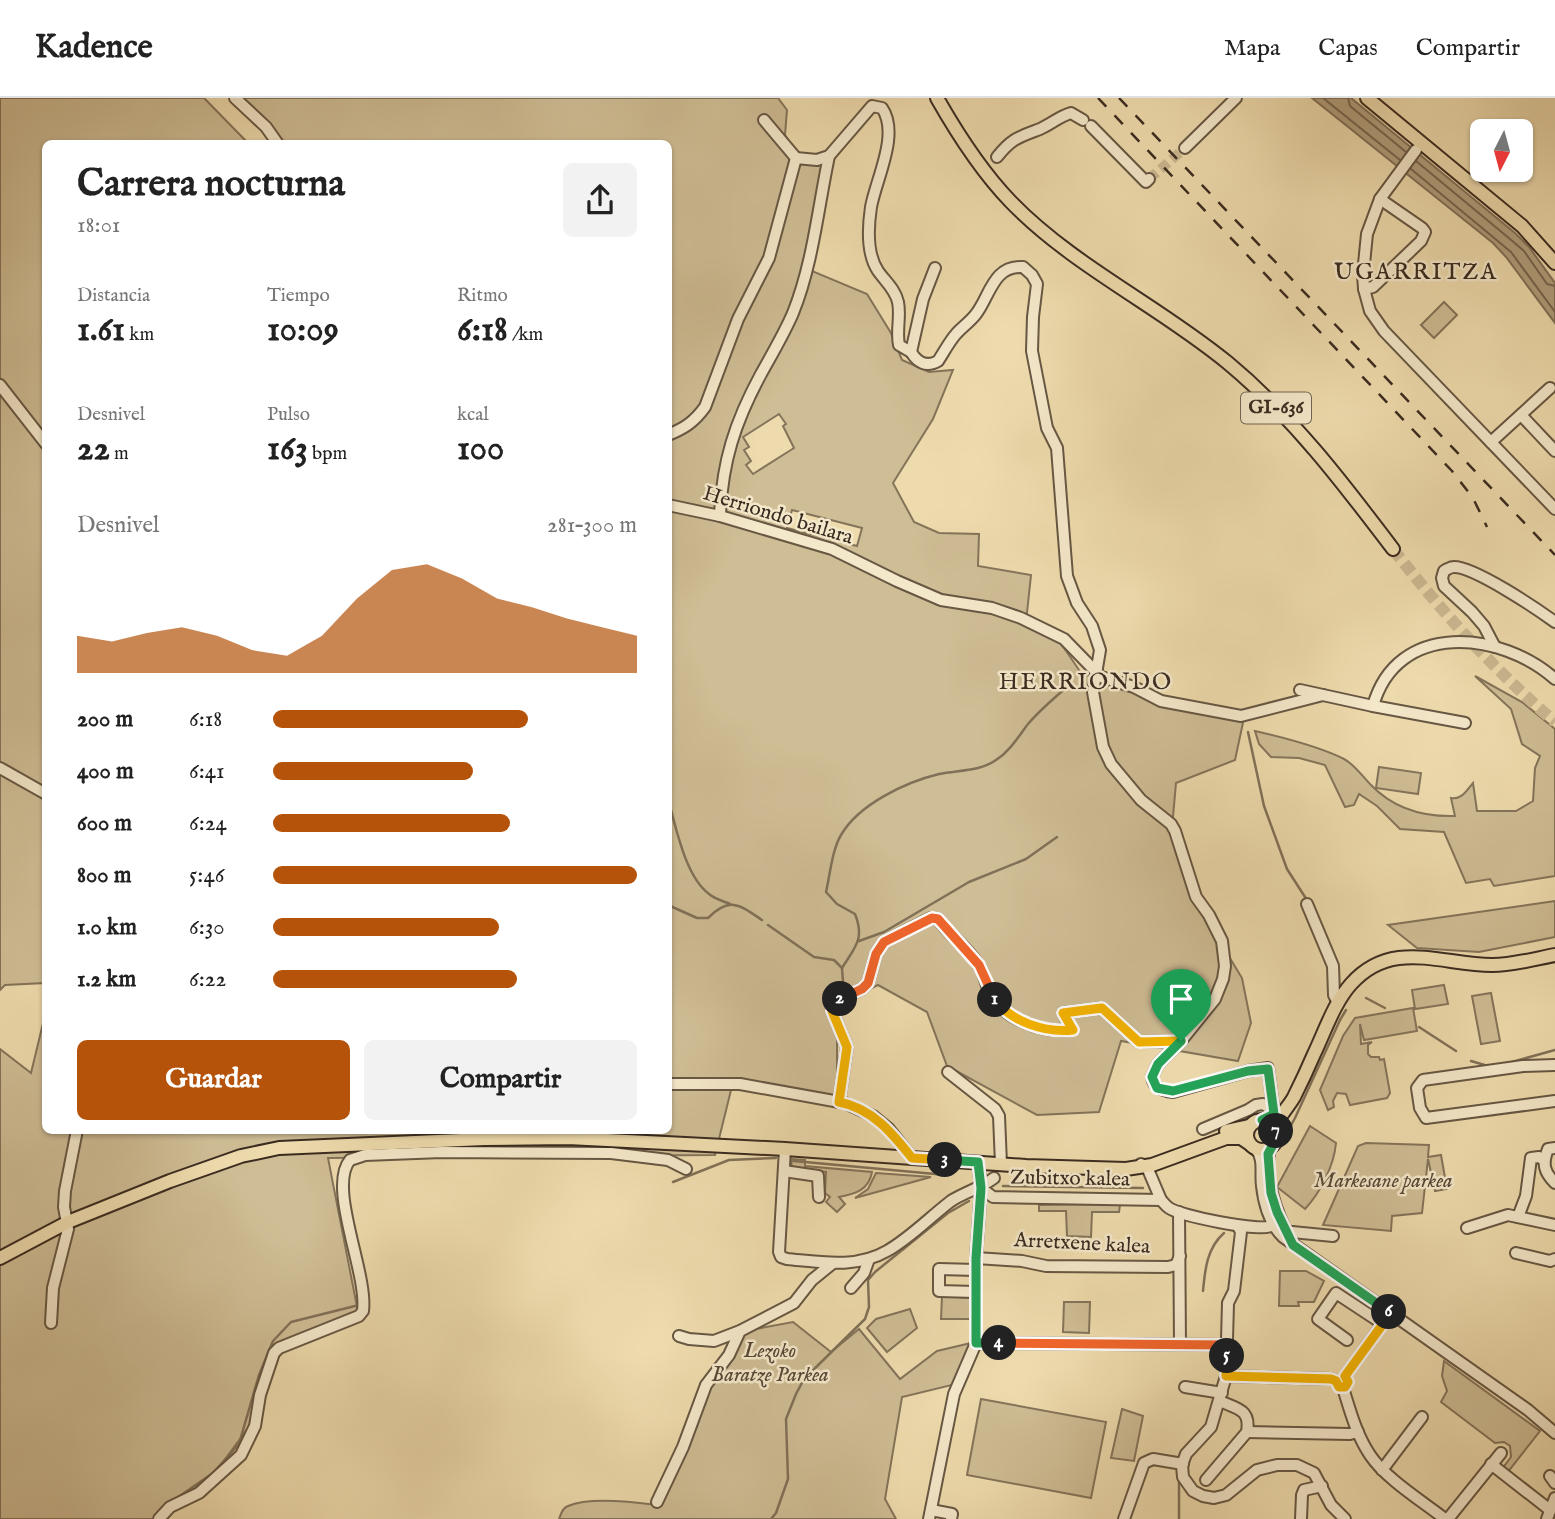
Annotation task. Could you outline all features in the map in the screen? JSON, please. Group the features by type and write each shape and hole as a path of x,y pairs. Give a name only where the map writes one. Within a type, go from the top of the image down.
{"main road":[{"name":"GI-636","path":"937,98 977,163 1012,203 1052,238 1184,328 1240,374 1294,425 1393,550"},
{"path":"1367,98 1529,232 1555,263"},
{"path":"0,1258 68,1222 170,1181 279,1148 436,1136 568,1138 912,1158 1000,1169 1115,1169 1141,1165 1226,1138 1241,1138 1263,1150 1275,1141 1277,1122 1303,1078 1338,1003 1352,983 1367,970 1401,957 1424,956 1489,965 1555,955"},
{"path":"1141,1165 1219,1133 1249,1126 1270,1115 1292,1094 1303,1078"},
{"path":"1270,1115 1270,1122 1276,1129"},
{"path":"1249,1126 1247,1133 1252,1146"}],"street":[{"path":"236,98 266,127 275,140"},
{"path":"1185,148 1236,98"},
{"path":"720,516 724,465 731,442 760,376 782,339 806,275 829,156 872,106 882,108 887,118 887,147 872,207 869,237 875,265 898,299 899,345 925,365 937,361 956,334 976,314 994,280 1010,268 1023,267 1035,279 1038,292 1032,317 1034,368 1041,388 1047,428 1057,448 1067,576 1077,603 1098,641 1100,656 1093,692 1106,757 1141,800 1171,824 1196,897 1209,915 1224,948 1225,966 1215,999 1154,1070 1152,1077 1157,1088 1173,1091 1248,1071 1268,1069 1270,1115"},
{"path":"997,157 1018,136 1071,113 1087,123 1146,182 1149,179"},
{"path":"764,120 796,158 817,160 829,156"},
{"path":"1412,135 1416,150"},
{"path":"1416,150 1432,152"},
{"path":"1416,150 1380,199 1367,234 1363,274 1370,311 1391,338 1555,509"},
{"path":"672,433 686,428 705,407 738,319 769,258 796,158"},
{"path":"1364,289 1373,287 1421,241 1425,232 1380,199"},
{"path":"911,352 923,299 935,268"},
{"path":"0,384 42,439"},
{"path":"1491,442 1550,388"},
{"path":"1521,415 1555,451"},
{"name":"Herriondo bailara","path":"672,506 720,516 832,549 942,600 992,608 1041,626 1064,639 1097,673 1161,701 1228,715 1247,715 1323,695"},
{"path":"1495,647 1472,612 1444,586 1444,571 1450,567 1462,569 1513,594 1555,622"},
{"path":"1373,706 1385,677 1404,659 1430,647 1461,641 1495,647 1531,660 1555,679"},
{"path":"1300,690 1465,723"},
{"path":"0,768 42,792"},
{"path":"1307,904 1333,966 1334,991 1338,1003"},
{"path":"839,1102 847,1047 832,1011 834,1002 862,989 868,983 876,954 884,942 932,918 938,919 979,965 996,1003 1025,1023 1073,1030 1063,1013 1102,1008 1139,1042 1181,1041"},
{"path":"1555,1065 1523,1066 1423,1080 1418,1088 1420,1108 1426,1118 1555,1101"},
{"path":"785,1149 780,1255 784,1258 833,1263 869,1259 889,1250 954,1199 981,1188 1000,1169 999,1116 995,1109 948,1072"},
{"path":"672,1084 740,1084 839,1102 873,1116 901,1141 912,1158"},
{"path":"1203,1129 1256,1105 1263,1104 1270,1115"},
{"path":"51,1323 53,1288 67,1237 68,1222 64,1207 66,1183 76,1134"},
{"path":"1252,1146 1261,1156 1263,1191 1271,1220 1278,1232 1528,1410 1555,1433"},
{"path":"1270,1147 1268,1157 1271,1195 1293,1245"},
{"path":"159,1519 170,1507 199,1493 241,1455 255,1426 260,1395 274,1353 279,1348 359,1316 363,1311 363,1285 351,1238 343,1189 344,1167 350,1160 366,1155 442,1152 611,1153 668,1160 686,1169"},
{"path":"1549,1152 1545,1173 1555,1183"},
{"path":"1518,1217 1526,1196 1531,1158 1549,1152"},
{"name":"Zubitxo kalea","path":"1141,1165 1161,1200"},
{"path":"951,1519 952,1514 930,1515 954,1394 976,1343 976,1264 981,1188 978,1167"},
{"path":"784,1171 818,1176 819,1197"},
{"name":"Zubitxo kalea","path":"981,1188 993,1198 1161,1200"},
{"path":"1161,1200 1169,1208 1180,1212 1238,1226 1267,1229 1271,1226 1271,1220"},
{"name":"Arretxene kalea","path":"1180,1212 1180,1344"},
{"path":"1467,1228 1508,1215 1555,1225"},
{"path":"1271,1220 1287,1233 1299,1231 1333,1236"},
{"path":"1238,1226 1241,1232 1234,1291 1228,1303 1226,1376 1211,1427 1189,1450 1183,1464 1184,1477 1189,1487 1209,1498 1226,1494 1251,1474 1270,1466 1292,1464 1310,1470 1332,1505 1345,1519"},
{"path":"1516,1253 1550,1261 1555,1259"},
{"name":"Arretxene kalea","path":"976,1292 939,1292 939,1269 1021,1261 1046,1266 1168,1267 1176,1265 1180,1256"},
{"path":"851,1288 864,1273 869,1259"},
{"path":"679,1336 714,1341 740,1331 794,1303 812,1280 833,1263"},
{"path":"1348,1340 1318,1319 1336,1293 1383,1324"},
{"path":"1342,1382 1391,1313"},
{"path":"657,1502 684,1447 706,1385 729,1355 740,1331"},
{"path":"976,1343 1227,1345"},
{"path":"1226,1376 1331,1379 1342,1382"},
{"path":"1342,1382 1358,1432 1370,1455 1382,1470 1447,1519 1501,1453"},
{"path":"1185,1387 1221,1397 1246,1415 1247,1432 1206,1480"},
{"path":"1382,1470 1422,1417"},
{"path":"1247,1432 1358,1432"},
{"path":"1124,1519 1144,1463 1153,1459 1183,1464"},
{"path":"1491,1464 1549,1515 1555,1498"},
{"path":"1301,1519 1301,1494 1304,1490 1322,1486"}],"green space":[{"path":"0,98 204,98 245,140 42,140 42,983 5,985 0,990"},
{"path":"242,98 778,98 787,110 785,135 799,158 822,165 807,269 867,294 891,333 902,360 929,372 953,370 933,419 893,483 914,522 939,533 979,534 978,566 1031,575 1026,622 1052,630 1081,673 1157,702 1244,718 1235,760 1176,783 1172,828 1199,907 1242,978 1251,1023 1238,1061 1121,1041 1099,1112 1037,1115 947,1066 927,1012 878,985 837,1005 837,1102 733,1082 715,1155 328,1158 359,1317 278,1347 259,1375 251,1424 209,1481 155,1519 0,1519 0,1049 31,1073 42,1027 42,1134 672,1134 672,140 279,140","holes":["779,414 786,424 783,426 794,448 753,474 746,465 751,461 744,450 749,447 743,437","792,510 862,528 857,546 787,528"]},
{"path":"1444,302 1457,315 1434,338 1421,325"},
{"path":"1475,676 1522,702 1555,729 1555,876 1494,886 1490,879 1466,883 1444,832 1400,829 1377,806 1359,794 1354,805 1345,807 1325,765 1299,758 1271,757 1259,744 1255,731 1312,746 1344,759 1389,800 1410,810 1455,816 1451,798 1461,796 1473,783 1477,811 1516,811 1533,801 1535,768 1540,756 1522,744 1511,709"},
{"path":"1379,767 1421,773 1418,794 1376,788"},
{"path":"1555,901 1555,937 1479,952 1417,948 1388,925"},
{"path":"1444,985 1448,1004 1415,1009 1412,990"},
{"path":"1491,993 1500,1041 1481,1044 1472,996"},
{"path":"1413,1008 1417,1031 1364,1040 1360,1024 1361,1044 1372,1042 1368,1045 1368,1054 1371,1057 1379,1057 1380,1060 1384,1059 1390,1093 1387,1098 1350,1105 1346,1094 1337,1093 1333,1101 1334,1107 1328,1110 1320,1090 1343,1036 1355,1018"},
{"path":"1310,1126 1336,1143 1325,1179 1305,1209 1277,1187"},
{"name":"Markesane parkea","path":"1366,1143 1429,1145 1428,1157 1441,1155 1447,1189 1435,1191 1428,1159 1422,1213 1392,1216 1391,1231 1323,1225 1358,1146"},
{"path":"792,1159 805,1160 805,1166 872,1172 864,1187 839,1197 845,1204 837,1212 826,1202 830,1197 825,1193 826,1172 791,1169"},
{"path":"876,1173 931,1177 855,1198 868,1189"},
{"path":"1039,1205 1120,1205 1119,1212 1092,1212 1091,1237 1067,1236 1066,1211 1039,1211"},
{"path":"1280,1271 1306,1271 1324,1281 1314,1302 1298,1302 1299,1306 1279,1306"},
{"path":"942,1296 971,1298 971,1319 941,1319"},
{"path":"1064,1302 1090,1302 1089,1333 1063,1332"},
{"path":"910,1309 917,1328 887,1352 867,1328 876,1319"},
{"name":"Lezoko Baratze Parkea","path":"793,1322 831,1352 859,1329 900,1379 937,1351 971,1343 952,1385 902,1397 885,1499 896,1519 559,1519 566,1507 577,1503 612,1501 657,1505 693,1429 697,1427 700,1401 745,1331"},
{"path":"1444,1361 1540,1431 1507,1473 1502,1469 1511,1457 1510,1446 1504,1442 1495,1443 1441,1402 1447,1391 1442,1376"},
{"path":"981,1399 1106,1422 1091,1498 967,1475"},
{"path":"1122,1409 1143,1416 1134,1461 1111,1458"}],"water":[{"path":"1312,98 1351,98 1515,233 1529,247 1555,283 1555,323 1493,243"}],"waterway":[{"path":"842,968 857,943 858,923 855,914 837,904 826,892 835,848 849,824 871,804 898,789 939,774 976,769 996,760 1010,748 1037,714 1067,687"},
{"path":"1248,732 1264,806 1287,869 1305,897"},
{"path":"672,813 694,875 709,894 730,904"},
{"path":"859,941 884,932 969,882 1026,859 1057,837"},
{"path":"672,907 697,918 708,918 723,907 735,905 762,920"},
{"path":"768,925 814,957 834,960 842,968 843,982 837,995"},
{"path":"1366,998 1385,1008"},
{"path":"1283,1140 1346,1010"},
{"path":"1419,1027 1456,1051"},
{"path":"1512,1062 1555,1050"},
{"path":"1471,1061 1488,1066"},
{"path":"673,1182 729,1160 776,1158"},
{"path":"794,1161 946,1175"},
{"path":"1003,1186 1143,1188"},
{"path":"771,1519 776,1513 788,1479 786,1419 804,1379 865,1319 869,1307 868,1280 875,1272 948,1213 969,1201"},
{"path":"1203,1291 1210,1252 1224,1233"},
{"path":"174,1500 213,1473 239,1444 259,1375 273,1341 291,1322 355,1306"},
{"path":"1179,1477 1179,1519"}],"tunnel":[{"path":"1149,179 1185,148"},
{"path":"1393,549 1470,640 1555,722"}],"railway":[{"path":"1098,98 1452,471 1473,498 1487,527"},
{"path":"1119,98 1555,555"}],"district":[{"name":"UGARRITZA","path":"1416,272"},
{"name":"HERRIONDO","path":"1086,682"}],"route":[{"path":"932,918 938,919 979,965 996,1003 1025,1023 1065,1031 1073,1030 1063,1013 1102,1008 1139,1042 1181,1041 1154,1070 1153,1083 1164,1091 1248,1071 1268,1069 1274,1114 1262,1120 1270,1122 1276,1129 1275,1141 1268,1154 1270,1188 1277,1212 1293,1245 1391,1313 1345,1376 1348,1384 1345,1387 1339,1387 1336,1381 1331,1379 1226,1376 1227,1345 976,1343 976,1258 981,1188 978,1162 912,1158 901,1141 873,1116 839,1102 847,1047 832,1011 834,1002 862,989 868,983 873,973 876,954 884,942 932,918"}]}
